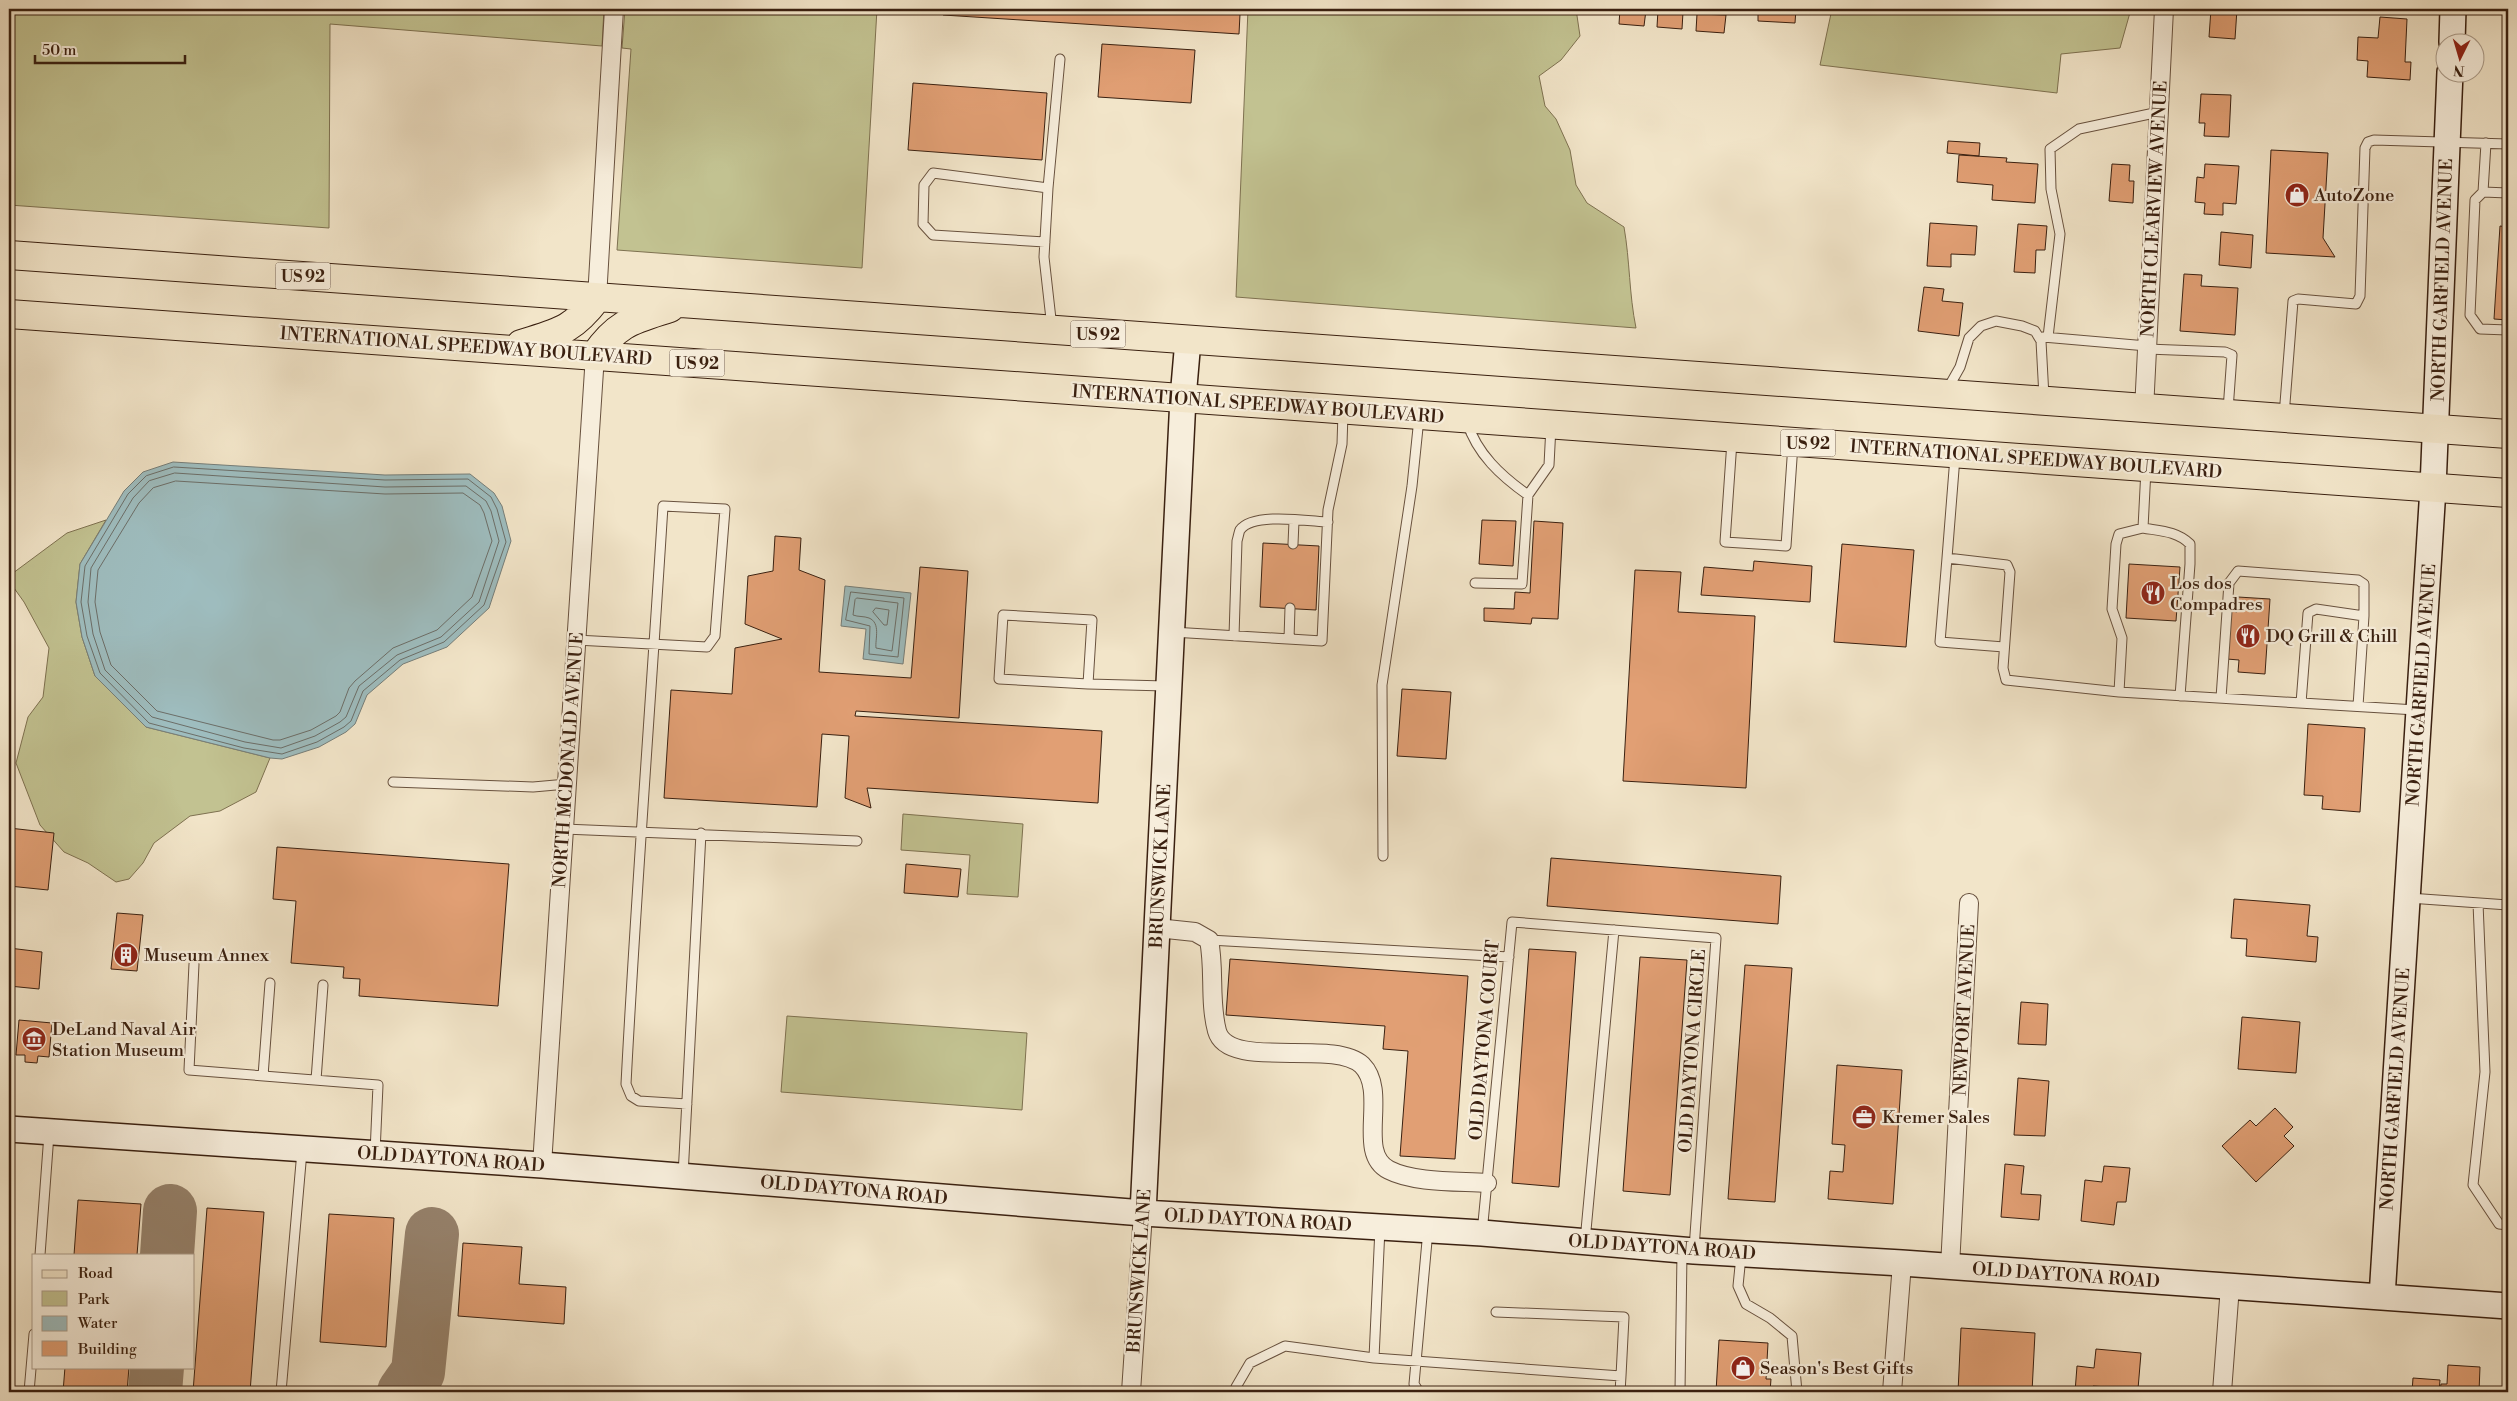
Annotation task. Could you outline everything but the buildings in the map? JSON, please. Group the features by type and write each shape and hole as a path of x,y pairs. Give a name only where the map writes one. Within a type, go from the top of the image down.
{"main road":[{"name":"US 92","path":"9,255 2144,410 2508,434"},
{"path":"507,349 560,332 581,318 597,298"},
{"path":"595,355 608,336 627,322 683,304"},
{"name":"INTERNATIONAL SPEEDWAY BOULEVARD","path":"9,314 2508,493"}],"street":[{"path":"597,298 614,9"},
{"name":"NORTH CLEARVIEW AVENUE","path":"2144,410 2164,9"},
{"path":"2452,32 2453,9"},
{"name":"NORTH GARFIELD AVENUE","path":"2382,1297 2433,488 2450,82"},
{"name":"BRUNSWICK LANE","path":"1131,1392 1143,1213 1183,398 1188,340"},
{"name":"NORTH MCDONALD AVENUE","path":"542,1165 595,355"},
{"name":"NEWPORT AVENUE","path":"1950,1267 1970,903"},
{"path":"1157,928 1195,932 1209,940 1212,954 1213,1005 1218,1033 1230,1047 1252,1051 1345,1055 1360,1064 1374,1083 1372,1144 1379,1159 1388,1170 1408,1177 1487,1183"},
{"name":"OLD DAYTONA ROAD","path":"9,1129 542,1165 1143,1213 1482,1233 1742,1254 1902,1263 2508,1306"},
{"path":"1892,1392 1902,1263"},
{"path":"2222,1392 2230,1286"}],"lane":[{"path":"1052,330 1044,257 1048,188 1060,59"},
{"path":"2045,402 2041,341 2060,234 2051,189 2050,149 2079,129 2159,112"},
{"path":"2283,419 2293,301 2298,299 2356,304 2360,296 2365,148 2368,142 2374,140 2508,144"},
{"path":"2486,144 2483,192 2475,200 2470,315 2480,329 2508,330"},
{"path":"1045,242 933,235 923,224 924,185 934,173 1048,188"},
{"path":"2483,192 2508,193"},
{"path":"1944,395 1960,367 1969,338 1981,326 1996,321 2022,326 2043,337 2225,352 2232,355 2228,415"},
{"path":"1172,632 1322,641 1328,522 1342,444 1343,410"},
{"path":"1383,856 1382,685 1412,486 1419,415"},
{"path":"1466,418 1472,440 1503,477 1528,496"},
{"path":"1475,584 1522,584 1528,496 1549,464 1551,425"},
{"path":"1732,438 1725,542 1786,546 1793,442"},
{"path":"1955,454 1940,642 2004,647"},
{"path":"2143,528 2146,467"},
{"path":"576,640 654,643 707,648 715,636 724,509 663,506 654,643 640,832 626,1084 630,1096 639,1101 686,1104"},
{"path":"1234,636 1237,541 1240,530 1251,522 1266,519 1328,522"},
{"path":"1293,544 1294,520"},
{"path":"2119,692 2122,638 2112,610 2116,544 2119,534 2143,528 2174,533 2190,544 2180,696"},
{"path":"1947,558 2007,565 2010,572 2003,668 2006,680 2119,692 2419,710"},
{"path":"2221,698 2229,583 2238,571 2358,580 2364,584 2364,616 2358,706"},
{"path":"1288,639 1290,608"},
{"path":"2301,703 2308,612 2316,609 2364,616"},
{"path":"1088,684 1092,620 1003,615 999,679 1088,684 1169,686"},
{"path":"393,782 533,787 567,784"},
{"path":"564,829 857,841"},
{"path":"683,1176 700,834"},
{"path":"2408,898 2508,905"},
{"path":"2478,903 2485,1072 2473,1185 2500,1224 2508,1225"},
{"name":"OLD DAYTONA COURT","path":"1482,1233 1512,922 1614,930"},
{"path":"1585,1241 1614,930"},
{"name":"OLD DAYTONA CIRCLE","path":"1614,930 1716,938 1688,1250"},
{"path":"1209,940 1509,957"},
{"path":"194,964 189,1070 378,1085 375,1154"},
{"path":"263,1076 270,983"},
{"path":"316,1080 323,985"},
{"path":"40,1254 50,1131"},
{"path":"280,1392 302,1148"},
{"path":"1374,1358 1380,1227"},
{"path":"1419,1392 1414,1384 1428,1230"},
{"path":"1680,1392 1688,1250"},
{"path":"1742,1254 1738,1286 1746,1304 1770,1318 1792,1336 1797,1392"},
{"path":"1496,1312 1624,1317 1620,1392"},
{"path":"1236,1392 1236,1387 1250,1363 1286,1346 1417,1362 1621,1376"},
{"path":"29,1392 32,1357"}],"green space":[{"path":"9,9 604,9 602,46 330,24 329,228 9,205"},
{"path":"625,9 877,9 862,268 617,250 631,49 622,48"},
{"path":"1248,9 1576,9 1580,36 1561,60 1539,76 1545,106 1556,119 1570,150 1576,185 1587,203 1624,227 1636,328 1236,297"},
{"path":"1832,9 2131,9 2120,48 2061,54 2057,93 1820,65"},
{"path":"106,520 80,564 76,602 82,637 95,676 146,727 270,758 256,792 220,811 190,816 154,843 143,863 129,879 116,882 88,863 64,852 40,825 16,763 28,717 43,697 49,648 24,602 9,581 9,576 67,533"},
{"path":"903,814 1023,824 1018,897 967,894 970,855 901,850"},
{"path":"787,1016 1027,1033 1022,1110 781,1092"}],"water":[{"path":"173,462 385,475 470,474 494,493 502,506 511,541 489,608 447,647 403,664 367,695 355,724 346,732 319,747 282,759 270,758 146,727 95,676 82,637 76,602 80,564 124,491 143,472"},
{"path":"845,586 911,593 903,664 863,659 866,629 841,626"}],"taxiway":[{"path":"167,1254 170,1211"},
{"path":"404,1392 418,1372 432,1234"},
{"path":"155,1392 157,1368"}],"place":[{"name":"AutoZone","path":"2297,195"},
{"name":"Los dos Compadres","path":"2153,593"},
{"name":"DQ Grill & Chill","path":"2248,636"},
{"name":"Museum Annex","path":"126,955"},
{"name":"DeLand Naval Air Station Museum","path":"34,1039"},
{"name":"Kremer Sales","path":"1864,1117"},
{"name":"Season's Best Gifts","path":"1743,1368"}]}
